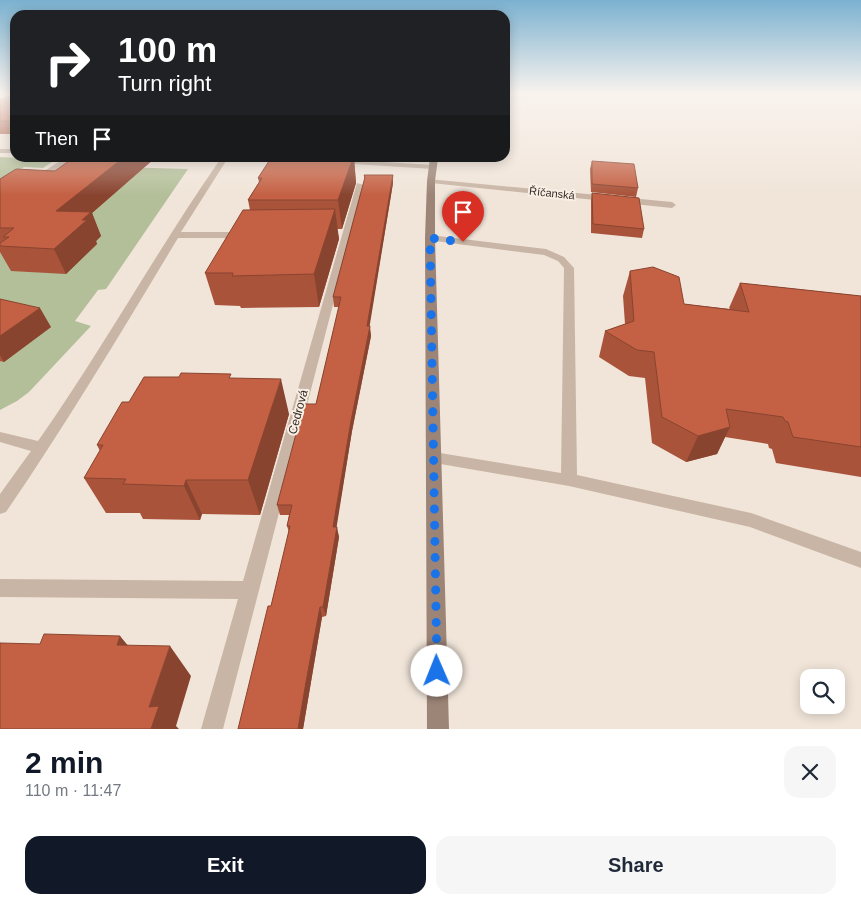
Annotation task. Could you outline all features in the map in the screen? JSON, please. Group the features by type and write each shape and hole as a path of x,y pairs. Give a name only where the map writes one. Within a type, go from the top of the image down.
{"main road":[{"path":"433,168 430,238 438,729"}],"street":[{"path":"31,183 63,162"},
{"path":"0,507 42,448 118,331 174,235 221,162"},
{"name":"Říčanská","path":"399,162 672,205"},
{"name":"Cedrová","path":"212,729 250,590 341,234 360,185"},
{"path":"174,235 258,234"},
{"path":"430,238 546,252 561,259 569,268 569,480"},
{"path":"0,438 42,448"},
{"path":"434,458 569,480 751,520 861,560"},
{"path":"0,588 250,590"}],"green space":[{"path":"0,157 10,158 10,162 52,162 43,168 24,167 0,182"},
{"path":"81,166 188,169 106,289 98,290 75,321 91,326 29,392 0,410 0,213"}],"building":[{"path":"592,161 634,164 638,188 592,184"},
{"path":"67,162 118,162 56,211 91,212 82,220 87,220 54,249 0,246 0,243 9,237 3,237 14,228 0,228 0,179 16,169 55,171"},
{"path":"268,162 352,162 338,200 248,200 262,178 258,178"},
{"path":"364,175 393,175 367,326 370,326 333,527 337,527 323,607 320,607 298,729 238,729 290,526 287,526 292,505 277,505 304,404 316,404 341,297 333,297"},
{"path":"592,193 639,198 644,229 593,224"},
{"path":"335,209 314,274 232,276 233,273 205,273 243,210"},
{"path":"653,267 679,277 684,304 749,312 740,283 861,296 861,447 793,437 788,422 783,417 726,409 730,427 698,436 662,417 654,352 637,350 605,331 634,321 630,271"},
{"path":"0,299 40,308 0,336"},
{"path":"181,373 231,374 229,378 281,379 248,480 186,480 184,486 123,484 126,479 84,478 103,445 97,445 122,402 129,402 144,377 179,377"},
{"path":"44,634 120,636 117,645 170,646 149,707 159,706 151,729 0,729 0,643 40,644"}],"route":[{"path":"437,671 430,238 463,242"}]}
